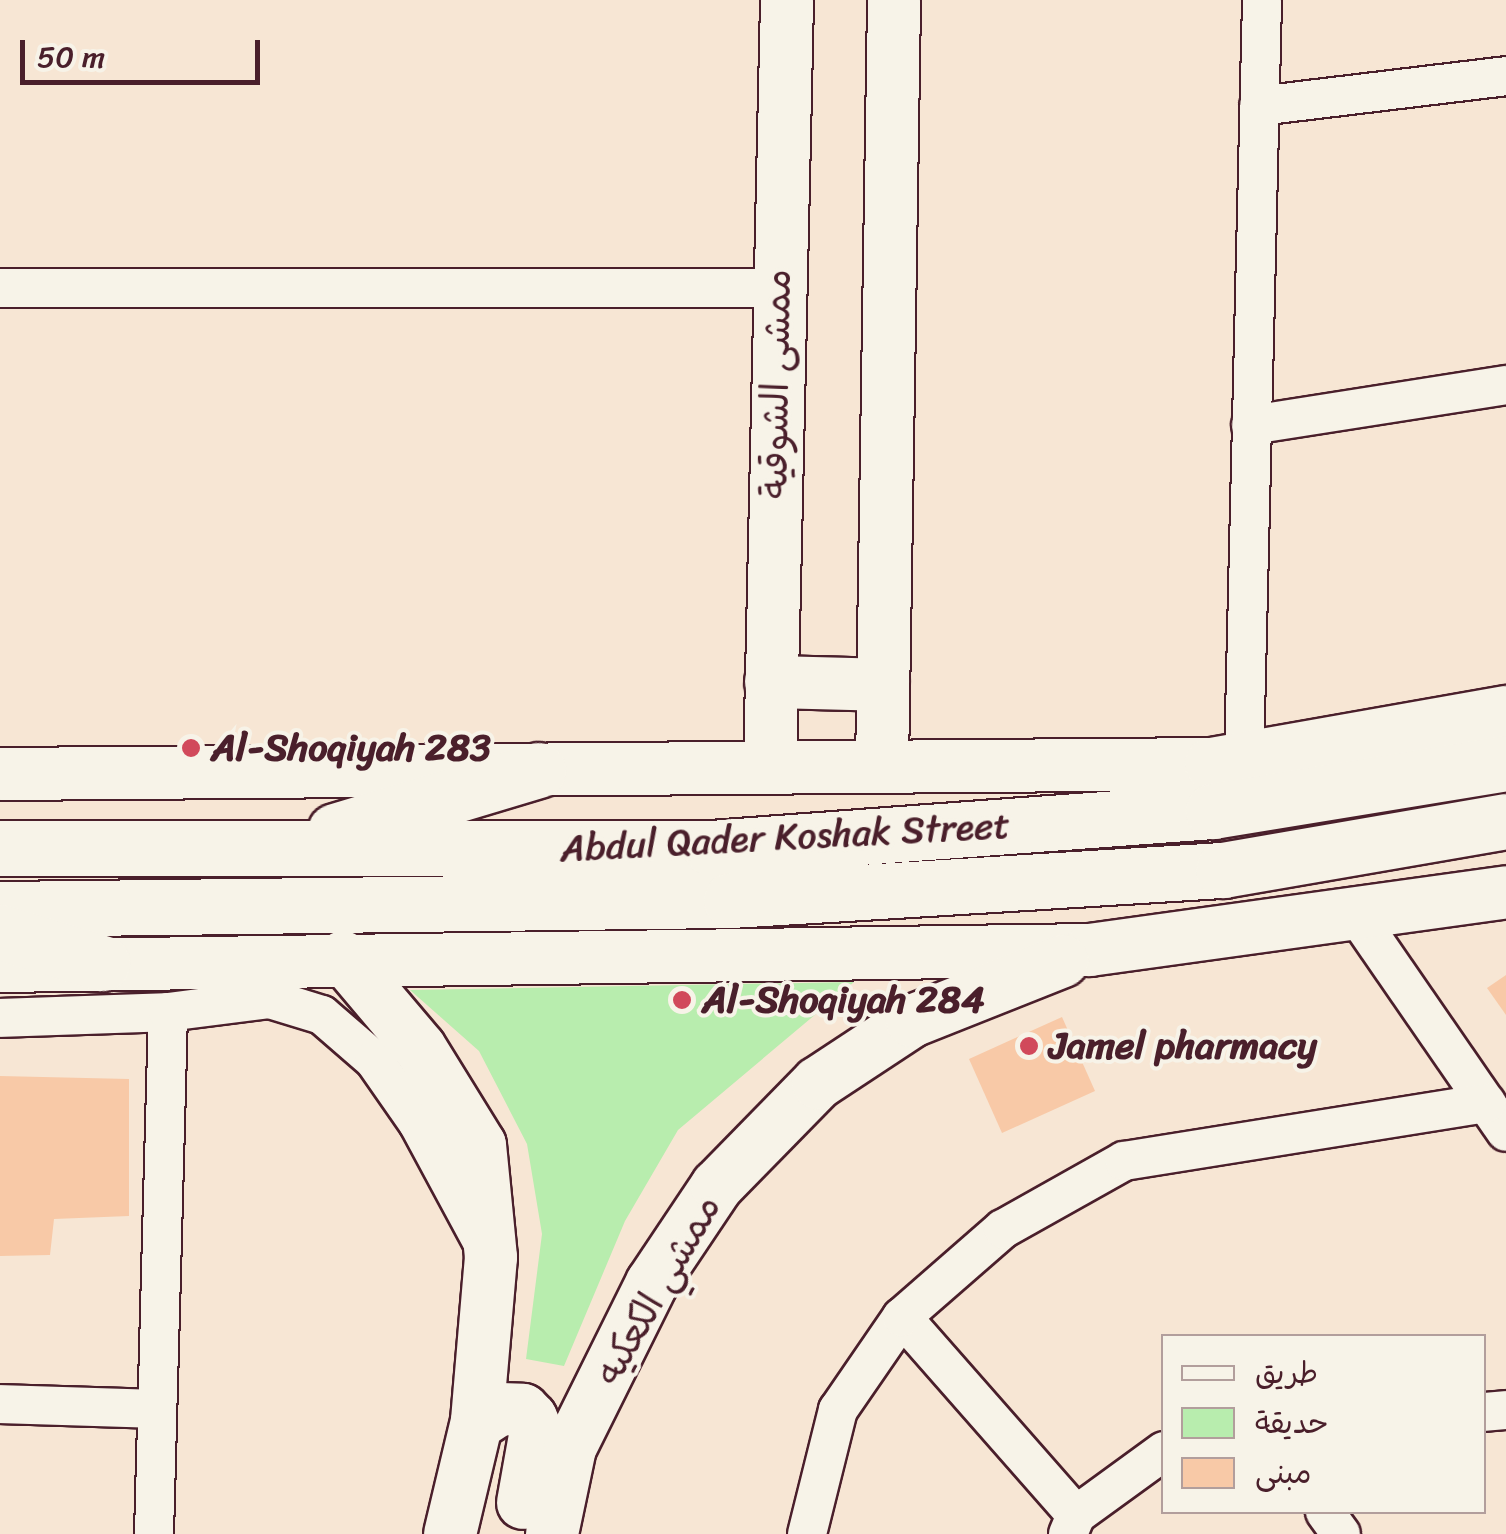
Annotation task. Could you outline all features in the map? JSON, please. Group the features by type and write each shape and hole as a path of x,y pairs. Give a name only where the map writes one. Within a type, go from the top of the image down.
{"main road":[{"name":"Abdul Qader Koshak Street","path":"0,848 711,848 1212,811 1506,762"},
{"path":"278,848 538,770"},
{"name":"Abdul Qader Koshak Street","path":"0,909 770,897 1222,870 1506,822"},
{"path":"0,932 102,963"}],"street":[{"name":"ممشى الشوقية","path":"770,768 787,0"},
{"path":"882,767 894,0"},
{"path":"1244,759 1262,0"},
{"path":"1259,106 1506,76"},
{"path":"0,288 778,288"},
{"path":"1251,426 1506,386"},
{"path":"771,682 883,685"},
{"name":"Abdul Qader Koshak Street","path":"0,774 882,767 1244,759 1506,712"},
{"path":"0,966 1090,950 1357,916 1506,892"},
{"path":"807,1534 838,1410 902,1317 1003,1228 1124,1162 1496,1117 1357,916"},
{"name":"ممشي الكعكيه","path":"552,1534 570,1448 652,1283 717,1186 818,1083 912,1022 1090,950"},
{"path":"343,958 420,1048 480,1145 491,1258 476,1424 450,1534"},
{"path":"0,1018 168,1012 270,998 322,1015 374,1060 418,1123 491,1258"},
{"path":"154,1534 168,1012"},
{"path":"902,1317 1072,1525 1161,1453"},
{"path":"0,1404 156,1409"},
{"path":"476,1424 500,1409 523,1410 536,1430 517,1534"},
{"path":"1326,1514 1341,1534"}],"green space":[{"path":"854,982 678,1130 625,1221 564,1366 526,1359 542,1234 527,1144 479,1051 410,990"}],"building":[{"path":"1506,975 1506,1015 1487,988"},
{"path":"1062,1017 1095,1091 1002,1133 969,1059"},
{"path":"0,1076 129,1079 129,1216 54,1219 50,1255 0,1256"}],"place":[{"name":"Al-Shoqiyah 283","path":"191,748"},
{"name":"Al-Shoqiyah 284","path":"682,1000"},
{"name":"Jamel pharmacy","path":"1029,1046"}]}
